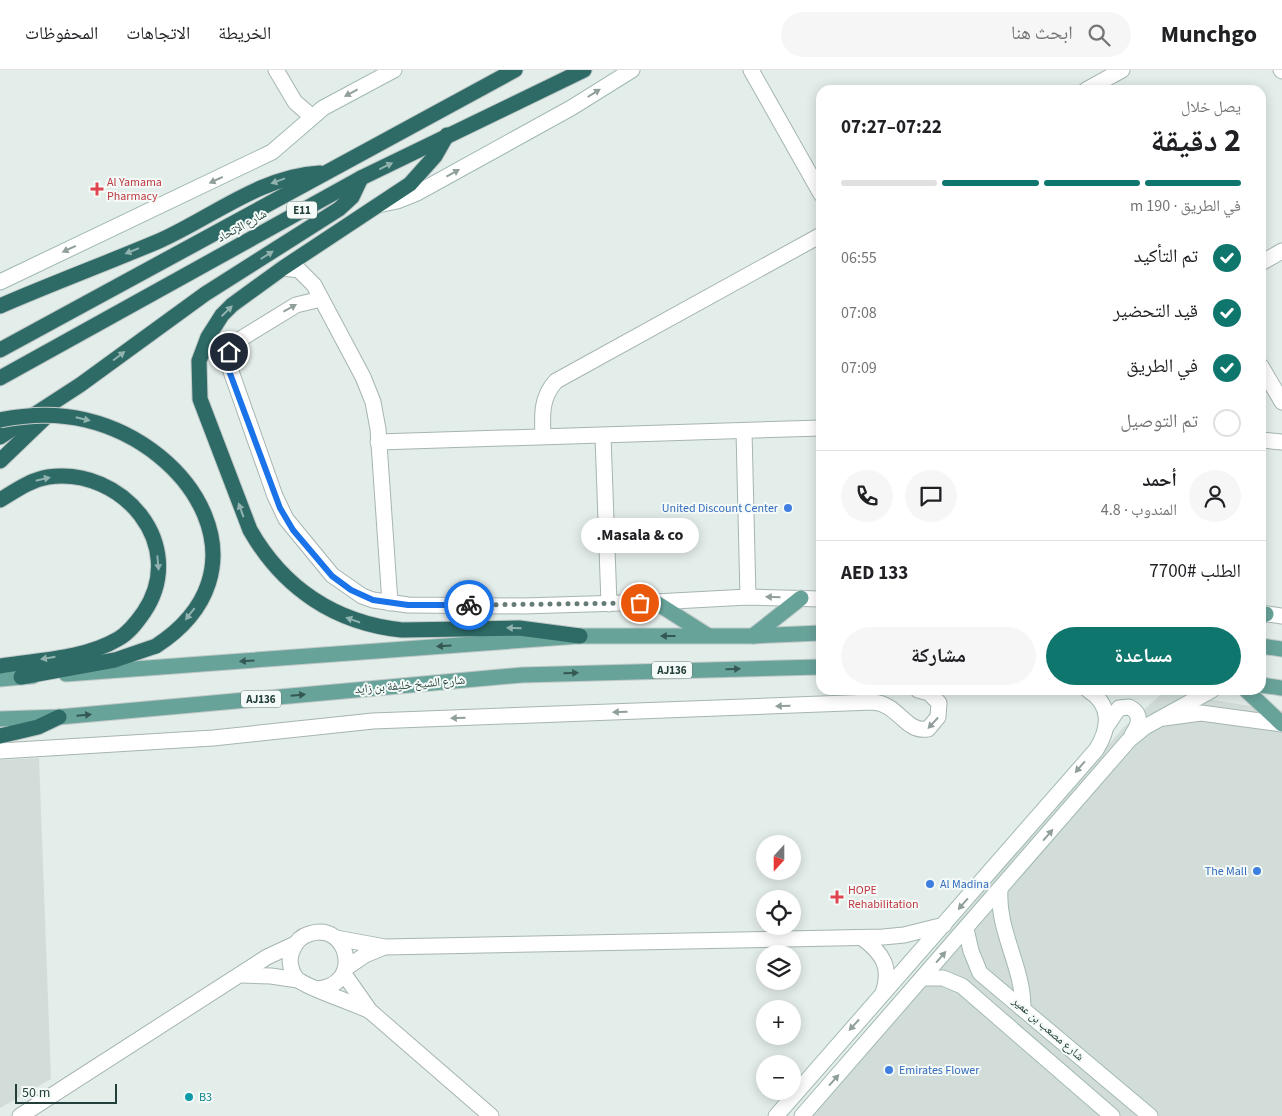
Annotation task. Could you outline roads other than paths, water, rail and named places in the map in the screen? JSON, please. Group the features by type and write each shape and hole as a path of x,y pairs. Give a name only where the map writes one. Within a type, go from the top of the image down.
{"highway":[{"name":"شارع الإتحاد","path":"0,350 140,272 515,70"},
{"name":"شارع الإتحاد","path":"0,378 158,288 361,178 584,70"},
{"path":"447,135 435,156 419,175 400,191 283,268 222,315 208,337 198,374 200,399 242,513 254,538 270,562 283,576 312,600 346,618 383,628 402,630 519,628 580,636"},
{"path":"0,306 159,241 275,182 307,174 326,173"},
{"path":"0,437 80,385 205,294 340,209 352,197 361,178"},
{"path":"0,461 80,385"},
{"path":"0,420 23,415 68,416 88,420 115,430 152,451 185,480 196,494 207,517 213,561 211,574 203,595 191,613 168,638 156,646 115,660 21,677"},
{"path":"0,500 30,482 48,477 72,477 107,486 136,507 146,522 153,538 159,570 148,606 135,625 119,639 75,654 0,666"},
{"path":"0,736 38,727 59,717"}],"main road":[{"path":"753,636 801,598"},
{"path":"656,602 706,635"},
{"path":"0,679 580,636 753,636 816,633"},
{"path":"1266,647 1282,650"},
{"name":"شارع الشيخ خليفة بن زايد","path":"0,719 59,717 522,675 816,668"},
{"path":"1266,686 1282,688"},
{"path":"1251,695 1282,724"}],"street":[{"path":"276,70 295,102 311,116"},
{"path":"0,282 272,152 311,116 394,70"},
{"path":"376,206 397,201 417,193 571,108 632,70"},
{"path":"751,70 816,185"},
{"path":"1099,81 1122,70"},
{"path":"543,436 542,415 545,397 556,381 816,238"},
{"path":"1266,260 1282,251"},
{"path":"283,268 294,268 304,273 314,285 366,384 376,416 390,603"},
{"path":"321,299 296,305 238,340 229,352 228,368 275,496 286,519 341,584 362,596 390,603 523,606 748,597 816,599"},
{"path":"1266,375 1282,402"},
{"path":"378,442 816,428"},
{"path":"744,431 748,597"},
{"path":"603,436 609,604"},
{"path":"1266,440 1282,442"},
{"path":"1266,614 1282,616"},
{"path":"0,751 213,738 373,722 873,702 886,704 911,726 924,730 934,725 940,709 935,697 930,695"},
{"path":"1093,695 1104,705 1106,727"},
{"path":"802,1116 1129,740 1145,727 1203,695"},
{"path":"776,1116 1096,750 1106,727 1119,708 1124,706 1134,709 1139,718 1139,723 1129,740"},
{"path":"1164,718 1201,714 1282,724"},
{"path":"1000,890 1002,916 1022,990 1023,1007"},
{"path":"20,1116 267,958 295,944 311,933 324,933 336,938 386,947 862,938 904,935 944,926"},
{"name":"شارع مصعب بن عمير","path":"966,929 971,951 980,973 1023,1007 1150,1116"},
{"path":"336,938 346,954 345,971 370,1011 491,1116"},
{"path":"862,938 883,956 887,974 883,993"},
{"path":"295,944 290,963 298,980"},
{"path":"316,989 335,984 345,971 364,955 386,947"},
{"path":"962,986 962,976 965,972 970,970 980,973"},
{"path":"242,975 298,980 370,1011"},
{"name":"شارع مصعب بن عمير","path":"923,978 943,978 962,986 1112,1116"}],"place":[{"name":"Al Yamama Pharmacy","path":"97,189"},
{"name":"United Discount Center","path":"788,508"},
{"name":"Masala & co.","path":"640,603"},
{"name":"The Mall","path":"1257,871"},
{"name":"Al Madina","path":"930,884"},
{"name":"HOPE Rehabilitation","path":"837,897"},
{"name":"Emirates Flower","path":"889,1070"},
{"name":"B3","path":"189,1097"}]}
